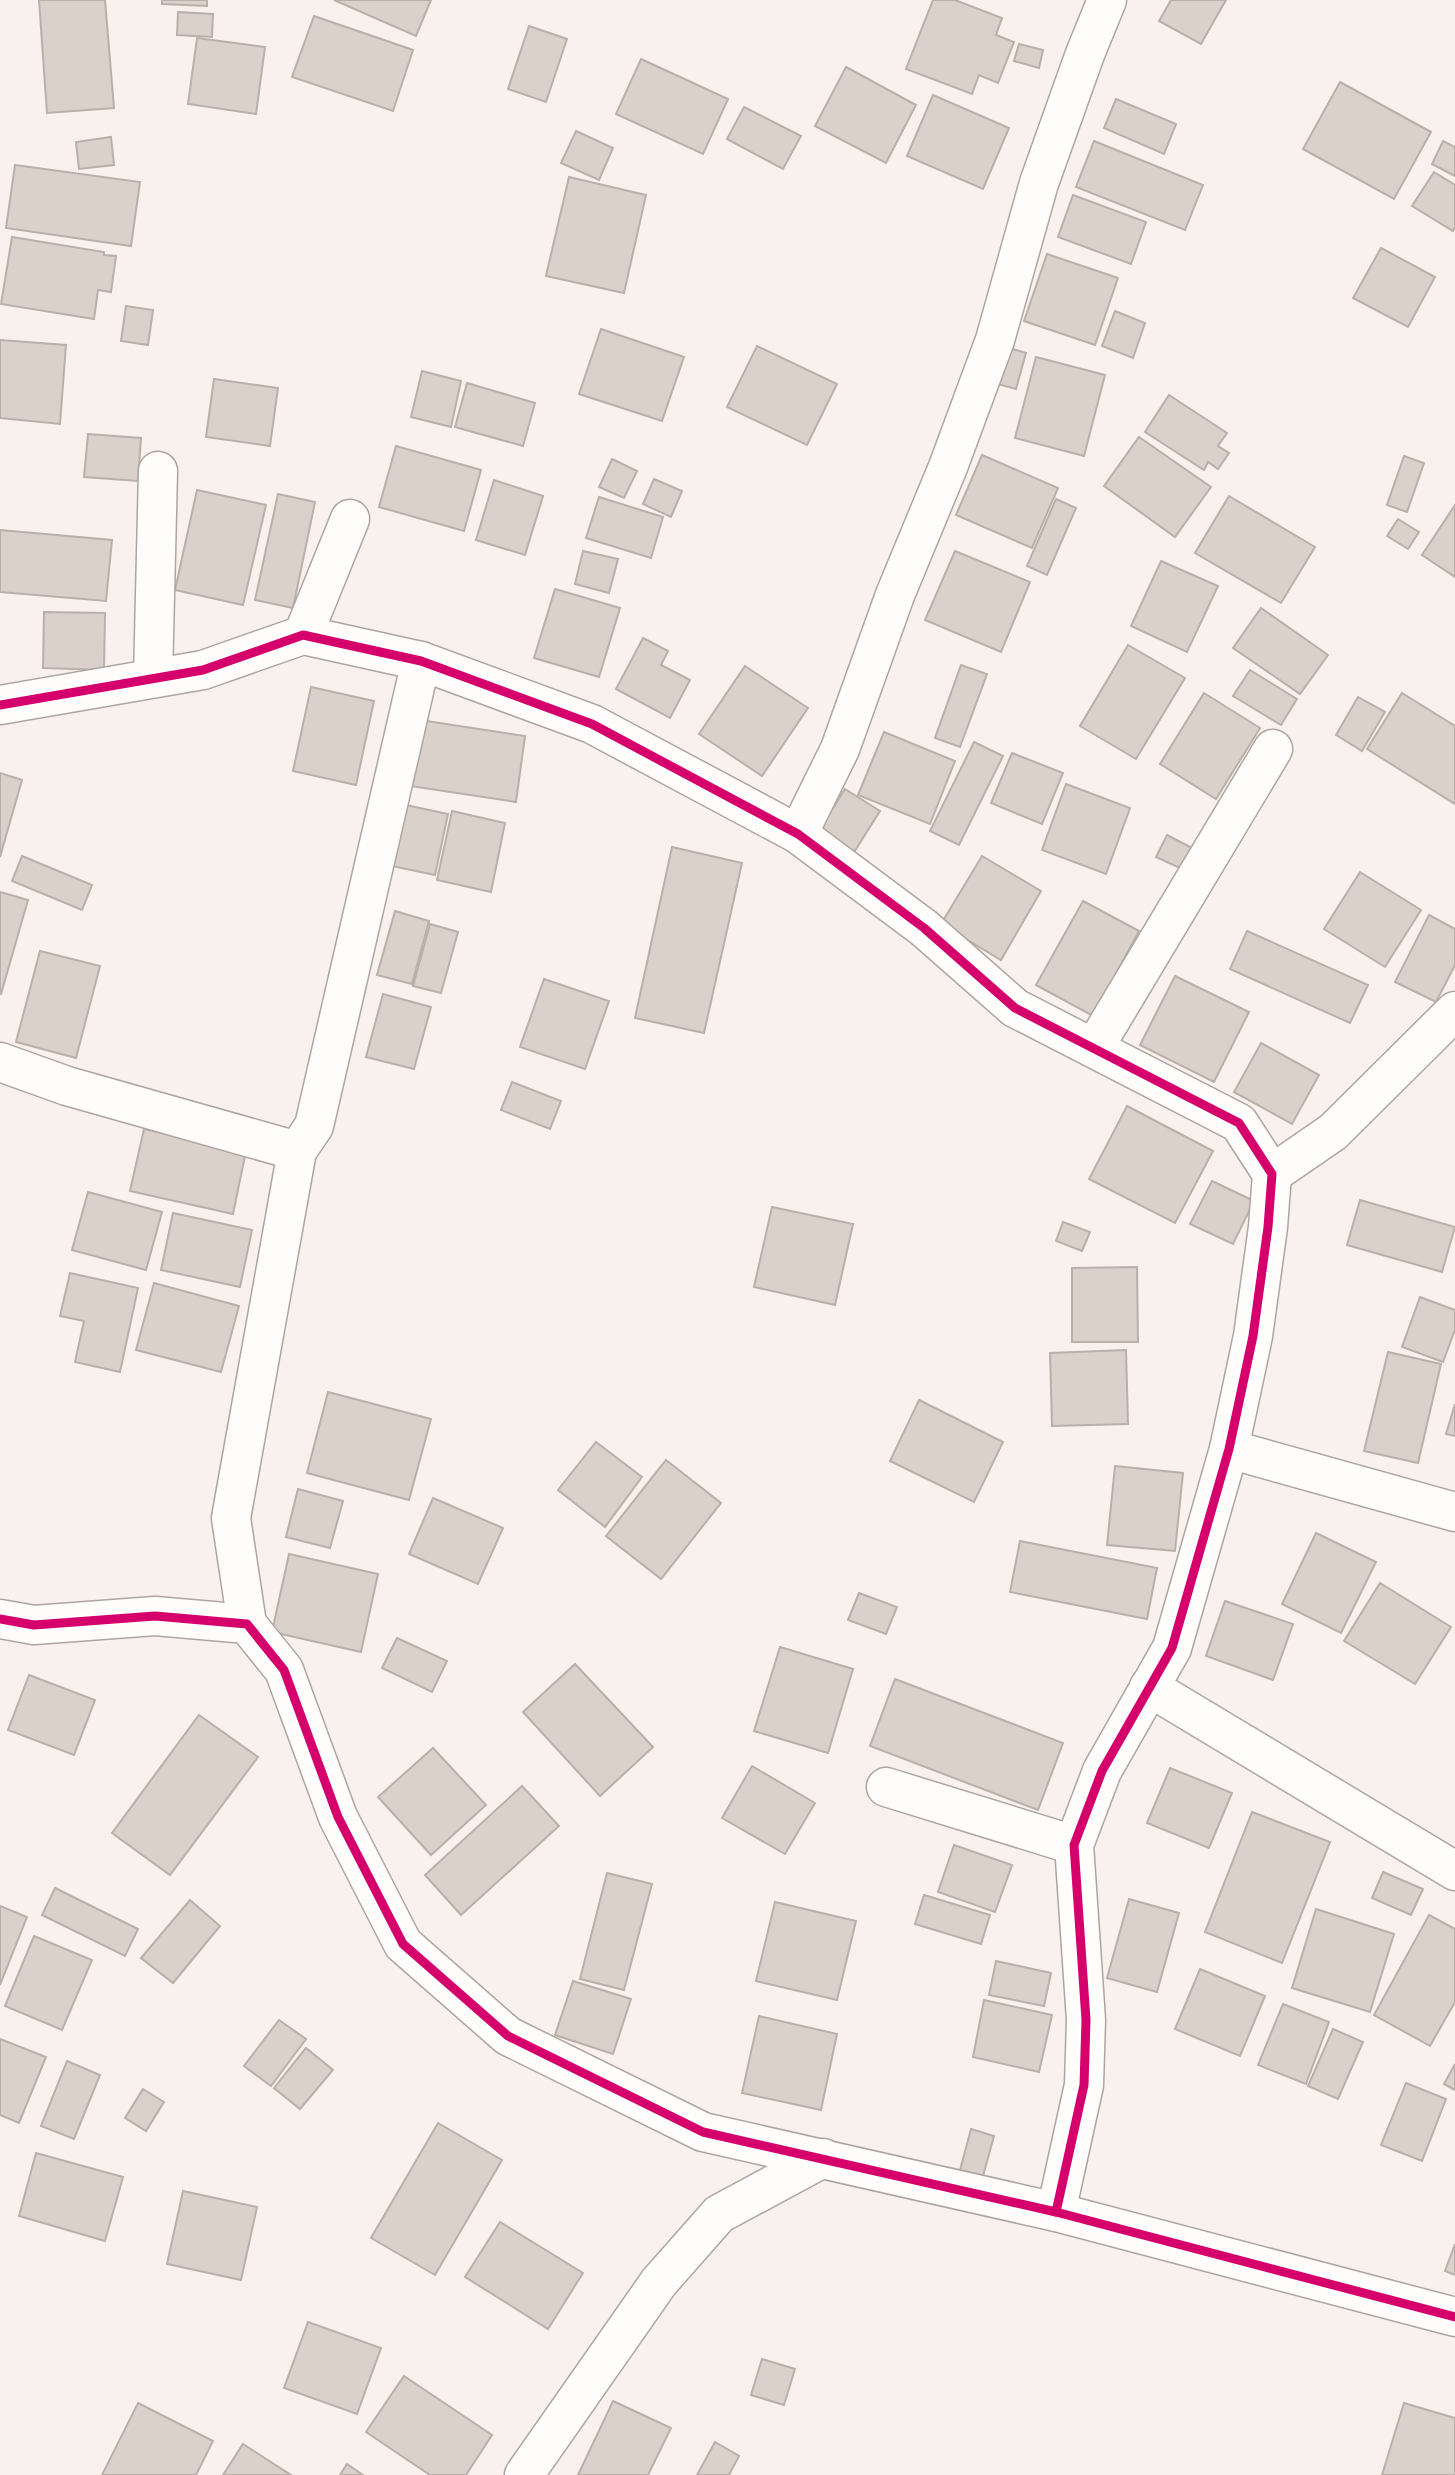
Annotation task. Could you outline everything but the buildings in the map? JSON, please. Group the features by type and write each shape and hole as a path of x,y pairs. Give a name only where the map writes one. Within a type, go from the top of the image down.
{"street":[{"path":"799,834 840,749 895,595 948,467 995,340 1039,183 1084,54 1107,0"},
{"path":"153,678 158,471"},
{"path":"303,635 350,519"},
{"path":"0,705 203,670 303,635 421,661 592,724 799,834 924,928 1015,1008 1239,1123 1272,1174 1268,1227 1253,1336 1229,1449 1172,1648 1102,1771 1074,1845 1086,2020 1084,2085 1056,2212"},
{"path":"421,661 314,1125 297,1152 231,1518 247,1623 284,1670 338,1817 403,1944 508,2036 703,2132 1056,2212 1455,2317"},
{"path":"1094,1048 1273,750"},
{"path":"1272,1174 1333,1132 1455,1011"},
{"path":"0,1062 67,1086 297,1152"},
{"path":"1229,1449 1455,1512"},
{"path":"0,1619 34,1625 155,1616 247,1623"},
{"path":"1149,1687 1455,1871"},
{"path":"887,1787 1074,1845"},
{"path":"524,2475 659,2282 719,2214 823,2158"}],"cycle path":[{"path":"0,705 203,670 303,635 421,661 592,724 798,834 924,928 1015,1008 1239,1123 1272,1174 1268,1227 1253,1336 1229,1449 1172,1648 1102,1771 1074,1845 1086,2020 1084,2085 1056,2212"},
{"path":"0,1619 34,1625 155,1616 247,1624 284,1670 338,1817 403,1944 508,2036 703,2132 1056,2212 1455,2317"}]}
